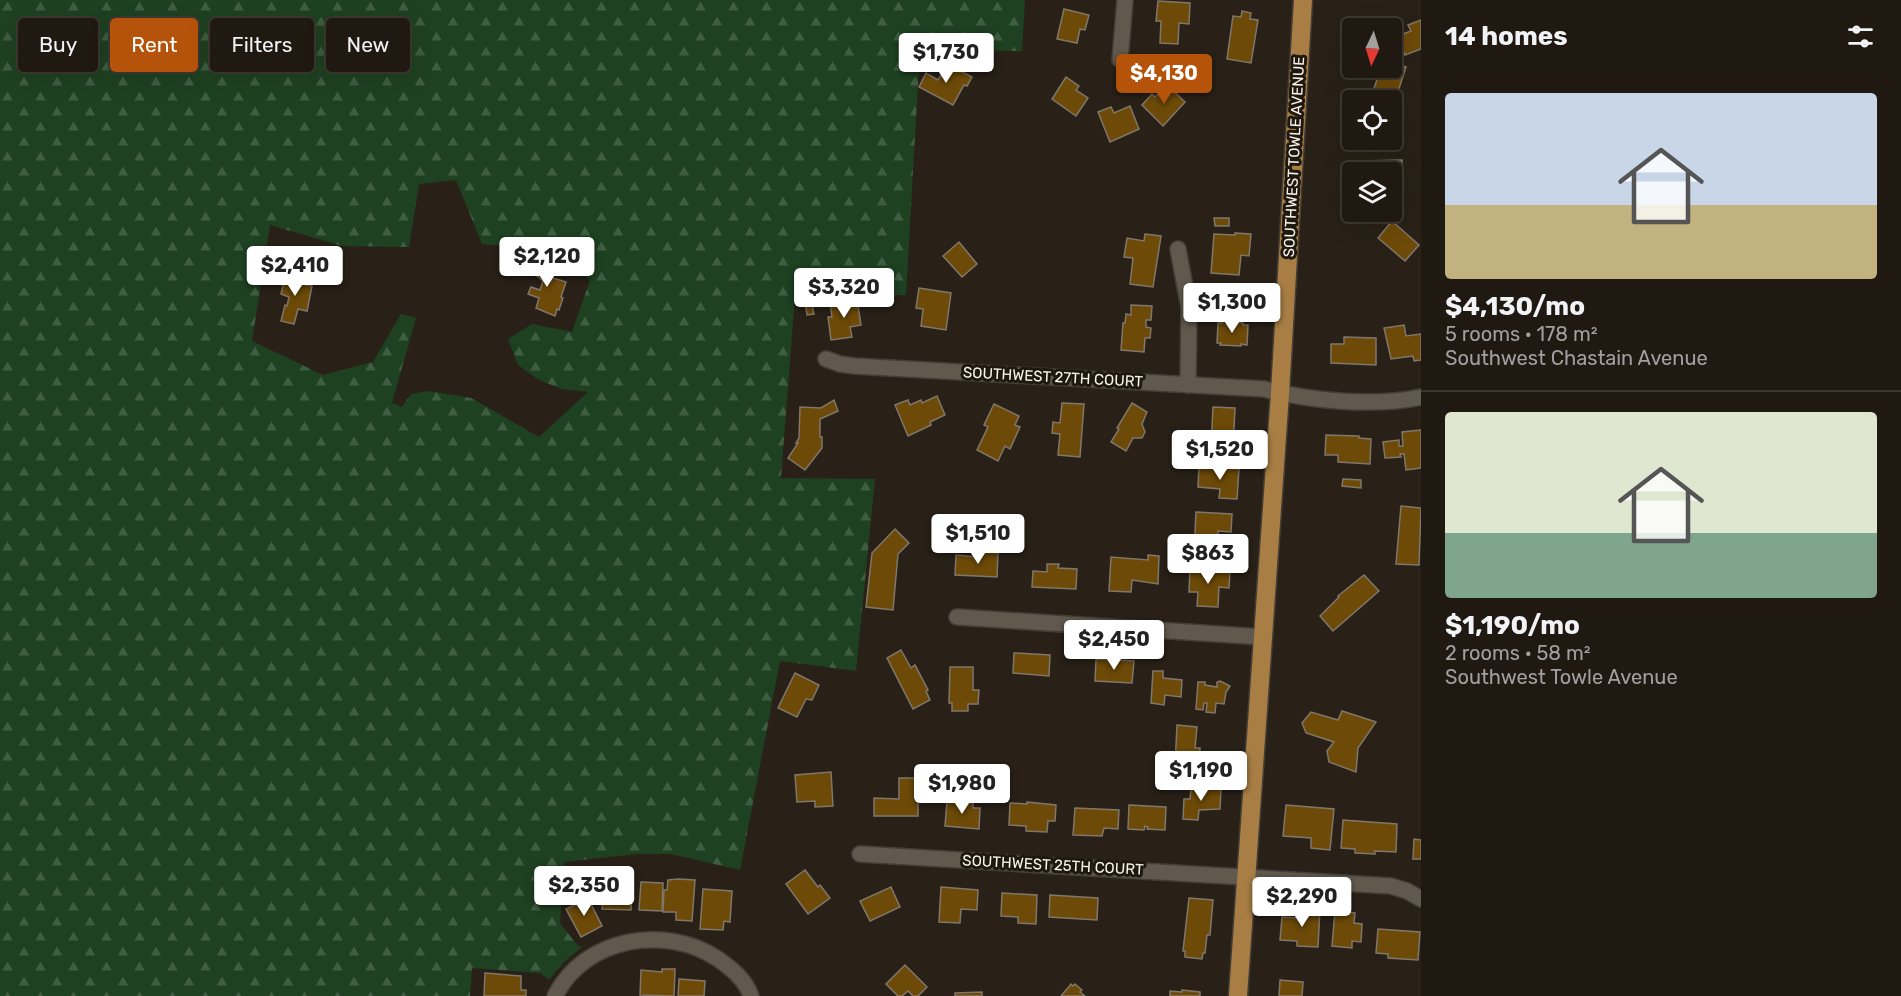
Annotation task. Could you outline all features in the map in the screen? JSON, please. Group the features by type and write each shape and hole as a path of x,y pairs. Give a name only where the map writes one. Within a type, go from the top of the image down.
{"main road":[{"name":"SOUTHWEST TOWLE AVENUE","path":"1238,996 1280,393 1303,0"}],"street":[{"path":"1120,60 1125,0"},
{"path":"1178,249 1189,308 1188,385"},
{"name":"SOUTHWEST 27TH COURT","path":"826,359 854,366 1264,389 1280,393 1357,401 1389,402 1421,397"},
{"path":"957,616 1263,637"},
{"name":"SOUTHWEST 25TH COURT","path":"860,854 1391,886 1421,899"},
{"path":"555,996 575,969 593,956 626,942 642,939 676,941 710,954 730,967 741,978 751,996"}],"green space":[{"path":"0,0 1025,0 1022,51 920,49 906,295 795,296 781,478 875,479 856,671 780,661 740,870 671,854 636,854 564,862 560,923 578,946 582,947 564,962 549,980 540,973 472,968 470,996 0,996","holes":["456,180 482,244 539,249 590,280 572,332 532,324 508,339 518,365 539,380 562,389 588,392 539,437 471,398 428,391 411,394 402,407 392,403 416,318 401,314 373,362 323,375 252,341 270,225 342,246 409,247 419,184"]}],"building":[{"path":"1158,1 1190,3 1189,24 1179,23 1178,44 1160,43 1161,21 1156,21"},
{"path":"1064,9 1089,15 1085,30 1080,29 1077,43 1057,39"},
{"path":"1242,11 1251,13 1250,19 1258,20 1251,63 1227,59 1233,16 1241,17"},
{"path":"1421,20 1421,49 1405,55 1402,34 1411,31 1408,25"},
{"path":"947,64 972,77 967,86 964,85 953,105 919,87 926,73 938,80"},
{"path":"1402,66 1406,67 1399,90 1373,90 1378,78 1402,78"},
{"path":"1066,77 1079,86 1076,90 1088,98 1076,116 1052,99"},
{"path":"1167,85 1185,102 1163,126 1142,105 1152,94 1155,97"},
{"path":"1130,106 1139,129 1110,142 1098,112 1111,107 1114,113"},
{"path":"1402,160 1403,179 1402,162 1364,161"},
{"path":"1214,218 1229,218 1229,226 1215,226"},
{"path":"1393,222 1419,245 1405,261 1378,238"},
{"path":"1235,233 1251,234 1249,256 1241,255 1239,275 1211,273 1214,234 1235,235"},
{"path":"1145,234 1161,236 1153,287 1130,284 1133,258 1124,257 1127,238 1144,241"},
{"path":"959,242 977,264 962,277 943,256"},
{"path":"536,257 552,269 548,274 566,282 561,297 563,298 555,316 536,308 539,298 528,294 531,287 540,290 543,281 527,268"},
{"path":"286,272 301,275 300,283 312,286 307,311 298,309 294,324 281,321 289,297 281,294"},
{"path":"919,288 951,293 946,330 921,326 923,309 916,308"},
{"path":"857,299 861,325 850,327 852,337 831,340 828,317 832,317 830,303"},
{"path":"811,300 814,314 807,315 805,301"},
{"path":"1131,305 1152,306 1151,320 1146,320 1146,327 1151,328 1150,338 1145,338 1144,352 1121,350 1123,323 1125,323 1126,314 1131,315"},
{"path":"1222,321 1248,325 1247,345 1217,343 1218,323"},
{"path":"1404,325 1406,336 1421,334 1421,360 1414,361 1413,356 1391,359 1384,328"},
{"path":"1344,337 1376,338 1376,365 1331,363 1331,344 1344,344"},
{"path":"937,396 945,415 908,436 895,405 908,400 910,405 921,400 922,403"},
{"path":"834,400 838,411 820,419 822,448 805,470 788,458 798,443 796,443 799,438 800,407 821,408"},
{"path":"1062,403 1084,404 1080,457 1058,455 1060,434 1052,433 1053,422 1060,423"},
{"path":"1132,403 1147,412 1142,424 1145,432 1142,438 1133,438 1126,451 1111,442"},
{"path":"994,404 1019,416 1015,425 1020,427 1010,449 1005,446 998,461 977,450 988,427 984,425"},
{"path":"1213,407 1235,408 1233,448 1211,447"},
{"path":"1421,430 1421,468 1406,470 1404,454 1400,454 1401,457 1385,458 1383,442 1399,440 1399,446 1403,446 1402,432"},
{"path":"1326,435 1359,436 1359,438 1371,439 1370,464 1338,462 1338,455 1325,455"},
{"path":"1199,466 1239,469 1237,499 1219,498 1220,489 1198,487"},
{"path":"1343,479 1361,480 1361,488 1342,486"},
{"path":"1401,506 1421,508 1419,565 1396,564"},
{"path":"1196,512 1232,514 1231,532 1218,531 1216,556 1194,554"},
{"path":"895,529 909,543 898,554 893,610 866,607 872,553"},
{"path":"979,551 998,552 997,577 955,575 956,555 977,557"},
{"path":"1148,555 1159,556 1158,584 1132,580 1131,592 1109,591 1111,557 1148,560"},
{"path":"1047,564 1059,564 1058,568 1077,569 1076,589 1032,587 1033,571 1047,572"},
{"path":"1190,568 1230,571 1229,588 1219,587 1218,607 1197,606 1198,592 1189,592"},
{"path":"1364,575 1379,591 1333,631 1320,616 1338,596"},
{"path":"901,650 911,668 915,665 928,690 926,691 930,700 913,709 887,658"},
{"path":"1014,653 1050,655 1049,676 1013,673"},
{"path":"1096,659 1134,661 1132,683 1095,681"},
{"path":"950,667 973,667 973,690 979,690 978,704 968,704 968,711 952,711 952,703 949,703"},
{"path":"1153,671 1163,671 1163,678 1182,680 1181,697 1165,695 1164,705 1151,703"},
{"path":"795,673 819,685 812,700 806,699 797,717 778,708"},
{"path":"1220,681 1230,686 1226,692 1224,704 1216,703 1215,713 1206,712 1207,703 1204,703 1203,710 1196,709 1198,682 1217,687 1217,682"},
{"path":"1342,711 1376,722 1358,748 1356,772 1329,762 1327,751 1334,742 1306,733 1302,723 1311,712 1338,720"},
{"path":"1177,725 1197,727 1195,748 1200,748 1199,768 1175,766"},
{"path":"831,772 833,806 815,807 815,801 797,802 795,775"},
{"path":"899,778 918,778 918,816 874,816 874,798 899,799"},
{"path":"1191,788 1221,789 1220,809 1199,810 1198,820 1183,819 1184,799 1190,799"},
{"path":"947,801 973,803 973,808 980,808 979,829 945,826"},
{"path":"1027,802 1056,805 1055,821 1048,821 1047,832 1026,831 1026,826 1009,825 1010,803 1027,804"},
{"path":"1129,805 1166,807 1165,830 1147,829 1148,827 1145,826 1144,830 1128,829"},
{"path":"1286,805 1334,809 1330,850 1311,848 1311,838 1283,836"},
{"path":"1075,808 1119,810 1118,829 1104,828 1102,836 1073,835"},
{"path":"1343,820 1397,824 1396,852 1355,853 1355,849 1341,848"},
{"path":"1414,839 1421,840 1421,859 1413,859"},
{"path":"805,870 830,898 808,914 786,884"},
{"path":"668,880 695,880 692,921 676,920 676,912 663,912 664,890 667,890"},
{"path":"603,881 632,882 631,910 602,909"},
{"path":"641,882 663,883 662,911 639,910"},
{"path":"891,887 900,907 870,921 860,901"},
{"path":"941,887 978,890 977,910 961,909 960,923 939,922"},
{"path":"703,889 732,891 730,922 724,921 723,930 700,929"},
{"path":"1002,893 1037,895 1036,924 1018,923 1018,917 1001,916"},
{"path":"1050,895 1098,898 1097,920 1049,917"},
{"path":"588,898 602,926 581,937 566,909"},
{"path":"1189,898 1213,900 1210,935 1207,935 1202,959 1185,957 1185,951 1183,951"},
{"path":"1300,907 1320,908 1318,947 1297,946 1297,941 1280,940 1282,917 1299,918"},
{"path":"1335,911 1355,913 1354,923 1362,924 1361,942 1352,941 1352,948 1332,946"},
{"path":"1378,929 1420,932 1418,960 1388,958 1388,954 1376,953"},
{"path":"905,965 927,987 918,996 913,996 908,991 898,996 886,984"},
{"path":"662,969 675,969 674,996 640,995 641,970 662,972"},
{"path":"485,973 521,976 521,990 526,990 526,996 484,996"},
{"path":"679,979 705,981 704,996 678,996"},
{"path":"1280,980 1303,982 1302,996 1279,996"},
{"path":"1071,984 1073,986 1075,984 1082,990 1080,992 1085,996 1061,996"},
{"path":"1182,990 1200,992 1200,996 1170,996 1170,991 1182,992"},
{"path":"982,992 982,996 955,996 955,993"}]}
